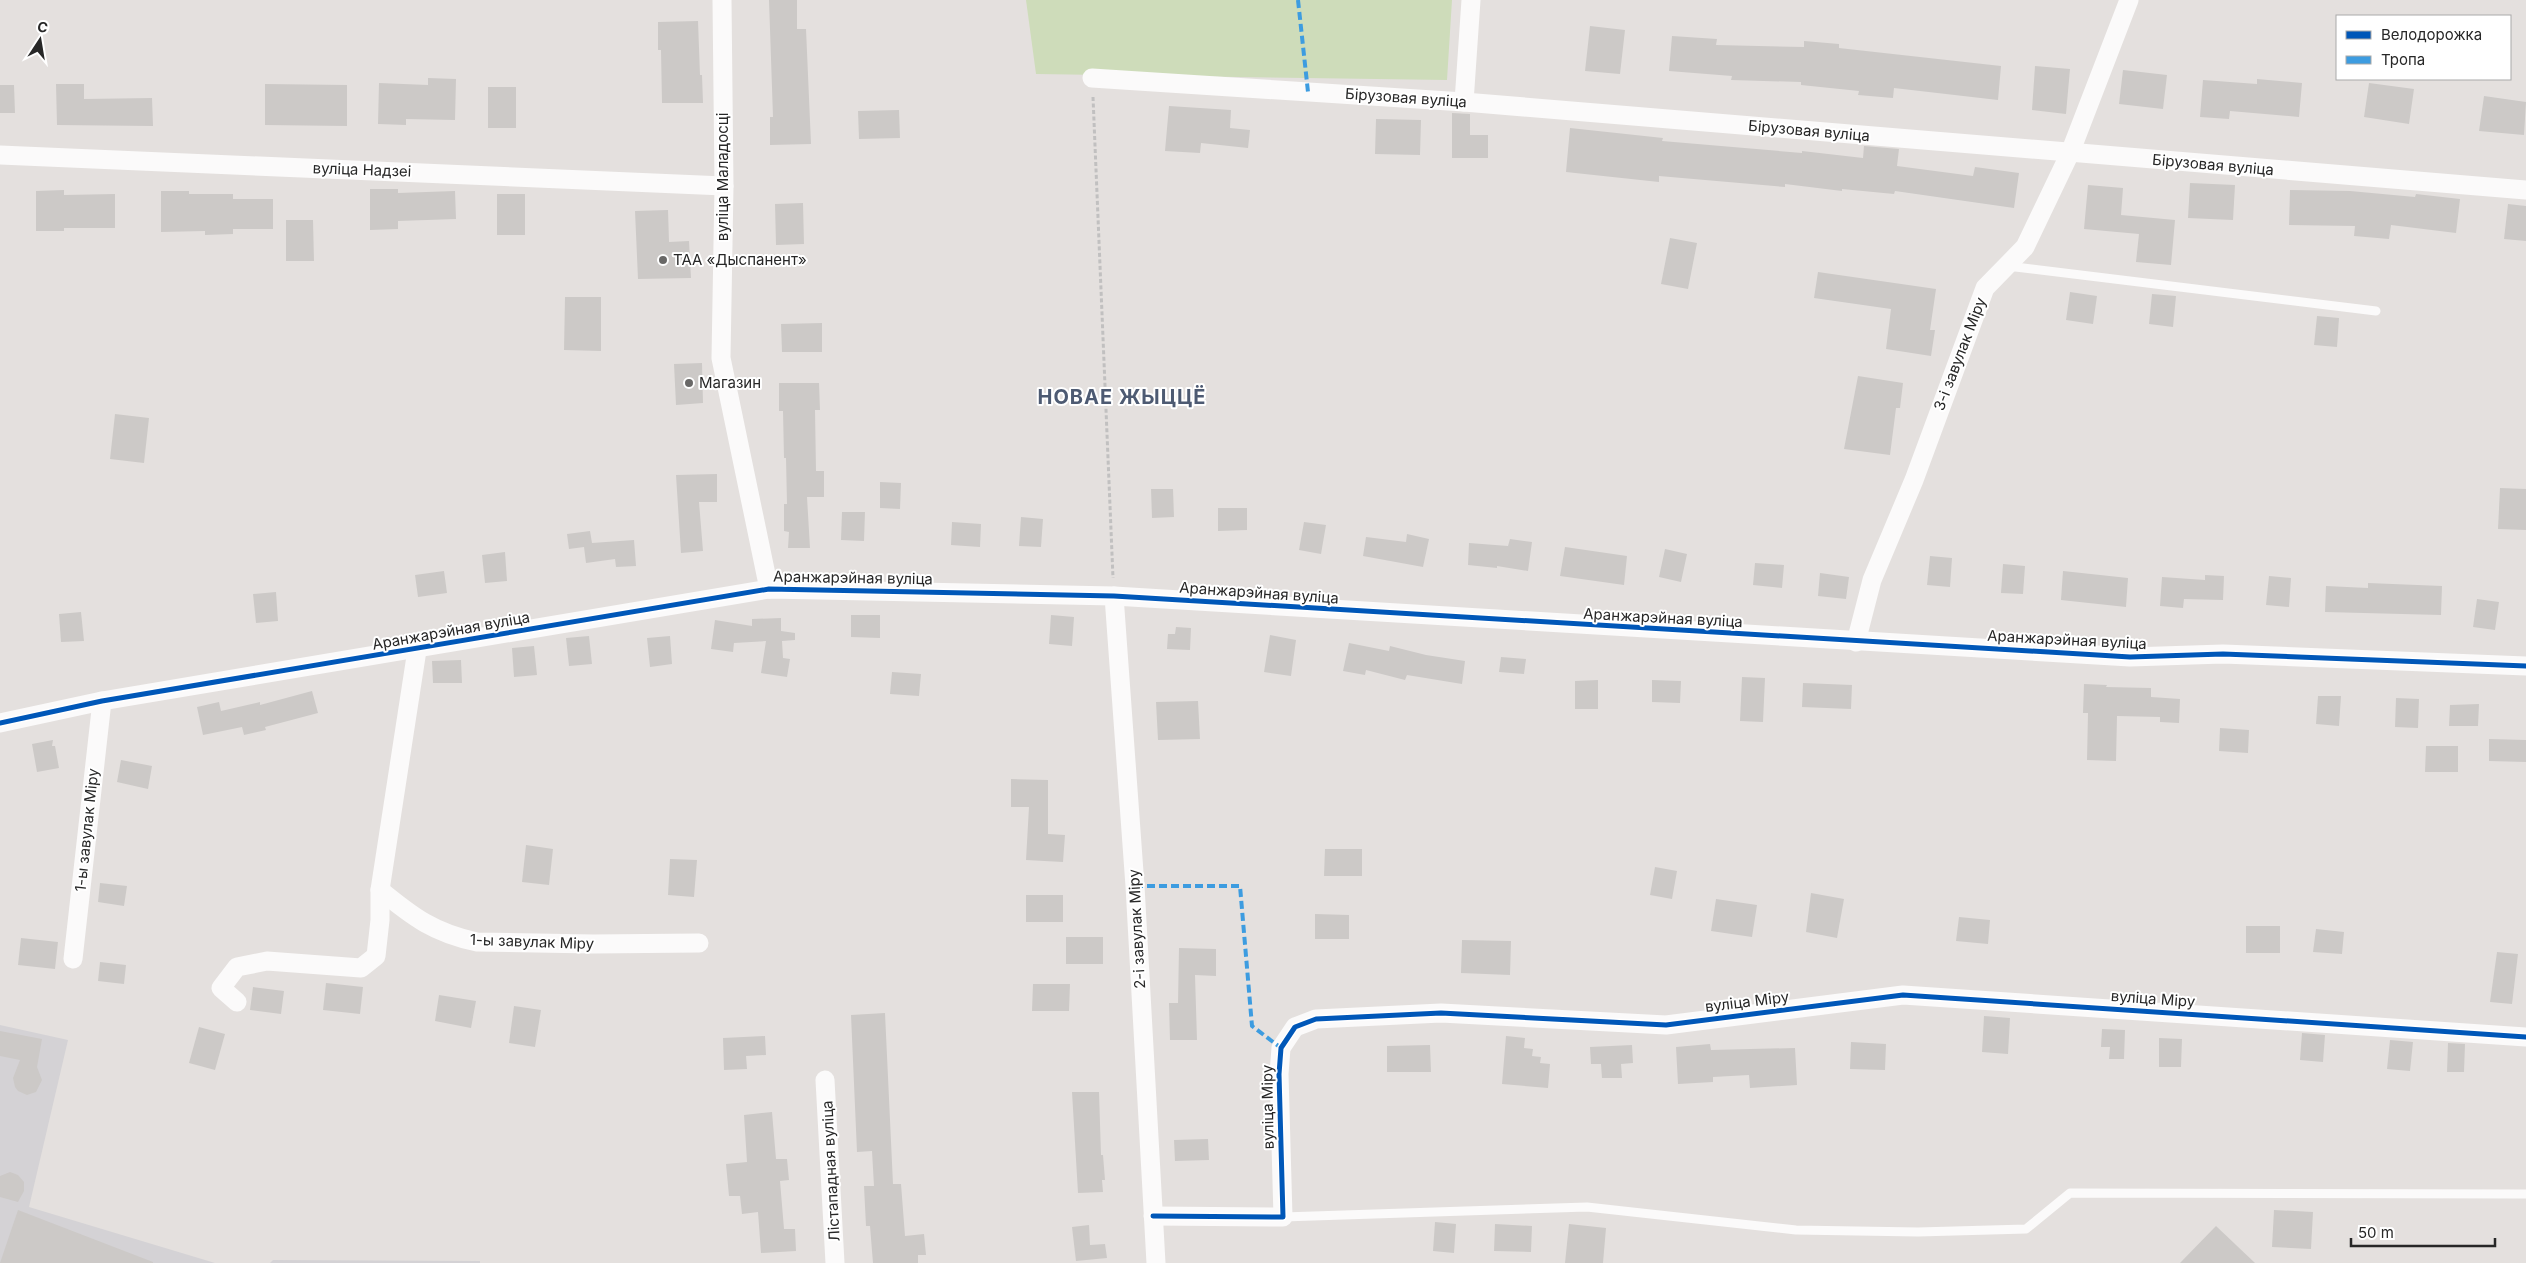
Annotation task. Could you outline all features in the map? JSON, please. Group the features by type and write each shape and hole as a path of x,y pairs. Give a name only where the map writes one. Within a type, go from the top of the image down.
{"street":[{"name":"вуліца Маладосці","path":"722,0 724,186 721,358 769,589"},
{"path":"1464,102 1471,0"},
{"name":"3-і завулак Міру","path":"1856,642 1872,580 1914,480 1985,288 2025,246 2070,153 2129,0"},
{"name":"Бірузовая вуліца","path":"1092,78 1464,102 2526,190"},
{"name":"вуліца Надзеі","path":"0,155 724,186"},
{"name":"Аранжарэйная вуліца","path":"0,723 102,702 769,589 1114,596 2130,657 2223,654 2526,666"},
{"name":"2-і завулак Міру","path":"1114,596 1135,886 1156,1263"},
{"path":"237,1002 221,988 236,966 267,961 361,968 376,956 380,920 380,890 417,650"},
{"name":"1-ы завулак Міру","path":"73,959 102,702"},
{"name":"1-ы завулак Міру","path":"380,890 420,922 460,938 477,942 593,944 699,942"},
{"name":"вуліца Міру","path":"1283,1217 1279,1074 1281,1048 1295,1027 1316,1019 1441,1012 1666,1025 1903,995 2526,1037"},
{"name":"Лістападная вуліца","path":"825,1080 836,1263"},
{"path":"1153,1216 1283,1217"}],"lane":[{"path":"2007,266 2376,311"},
{"path":"1283,1217 1587,1207 1796,1230 1918,1232 2026,1229 2070,1193 2526,1194"}],"path":[{"path":"1092,78 1114,596"}],"shaded area":[{"path":"0,1025 68,1040 29,1207 215,1263 0,1263"},
{"path":"273,1260 480,1261 480,1263 270,1263"}],"green space":[{"path":"1026,0 1452,0 1447,80 1036,74"}],"building":[{"path":"769,0 797,0 797,29 806,29 811,144 770,145 770,117 773,117"},
{"path":"698,21 703,103 662,103 661,50 658,50 658,22"},
{"path":"1590,26 1625,30 1620,74 1585,71"},
{"path":"1672,36 1717,39 1716,45 1804,47 1804,41 1839,44 1839,48 2001,66 1998,100 1894,88 1893,98 1858,95 1859,91 1801,85 1801,82 1731,80 1732,76 1669,71"},
{"path":"2035,66 2070,69 2066,114 2032,110"},
{"path":"2123,70 2167,75 2163,109 2119,104"},
{"path":"428,78 456,79 455,120 406,119 406,125 378,124 379,83 428,85"},
{"path":"2257,79 2302,83 2299,117 2230,111 2229,119 2200,117 2203,80 2257,84"},
{"path":"2369,83 2414,89 2409,124 2364,117"},
{"path":"56,84 84,84 84,99 152,98 153,126 57,125"},
{"path":"265,84 347,85 347,126 265,125"},
{"path":"0,85 14,85 15,113 0,113"},
{"path":"488,87 516,87 516,128 488,128"},
{"path":"2484,96 2526,102 2524,135 2479,131"},
{"path":"1169,106 1231,110 1230,128 1250,130 1248,148 1201,143 1200,153 1165,151"},
{"path":"899,110 900,138 859,139 858,111"},
{"path":"1452,113 1470,114 1470,135 1488,135 1488,158 1452,158"},
{"path":"1376,119 1421,120 1420,155 1375,154"},
{"path":"1570,128 1663,138 1662,141 1802,153 1802,151 1863,158 1864,146 1899,149 1897,166 1973,176 1975,167 2019,173 2014,208 1895,191 1894,194 1842,189 1842,191 1785,184 1785,187 1659,176 1659,182 1566,172"},
{"path":"2190,183 2235,185 2233,220 2188,218"},
{"path":"2088,185 2123,188 2121,215 2175,220 2171,265 2136,262 2139,234 2084,229"},
{"path":"370,189 398,189 398,193 455,191 456,219 398,221 398,229 370,230"},
{"path":"64,190 64,195 115,194 115,228 64,228 64,231 36,231 36,191"},
{"path":"2290,190 2350,191 2415,197 2416,194 2460,199 2456,233 2391,225 2389,239 2354,236 2355,226 2289,225"},
{"path":"161,191 189,191 189,194 233,194 233,199 273,199 273,229 233,229 233,234 205,235 205,231 161,232"},
{"path":"497,194 525,194 525,235 497,235"},
{"path":"803,203 804,244 776,245 775,204"},
{"path":"2508,204 2526,206 2526,241 2504,239"},
{"name":"ТАА «Дыспанент»","path":"668,210 669,242 689,241 691,278 638,279 635,211"},
{"path":"286,220 313,220 314,261 286,261"},
{"path":"1670,238 1697,243 1688,289 1661,284"},
{"path":"1818,272 1936,289 1930,330 1935,330 1931,356 1886,349 1891,309 1814,298"},
{"path":"2070,292 2097,296 2093,324 2066,320"},
{"path":"2152,294 2176,296 2173,327 2149,324"},
{"path":"565,297 601,297 601,351 564,350"},
{"path":"2317,316 2339,318 2337,347 2314,345"},
{"path":"822,323 822,352 782,352 781,324"},
{"name":"Магазин","path":"702,363 703,403 676,405 674,364"},
{"path":"1858,376 1903,383 1900,408 1896,408 1890,455 1844,449"},
{"path":"779,383 819,383 820,410 815,410 816,471 824,471 824,497 807,497 810,548 788,548 789,532 784,531 784,504 787,504 786,458 784,458 783,411 779,411"},
{"path":"115,414 149,418 144,463 110,459"},
{"path":"717,474 717,502 699,502 703,551 681,553 676,475"},
{"path":"880,482 901,483 900,509 880,508"},
{"path":"2500,488 2526,489 2526,530 2498,529"},
{"path":"1151,489 1173,489 1174,517 1152,518"},
{"path":"1218,508 1247,508 1247,530 1218,531"},
{"path":"842,512 865,512 864,541 841,540"},
{"path":"1021,517 1043,519 1041,547 1019,546"},
{"path":"952,522 981,524 980,547 951,545"},
{"path":"1304,522 1326,525 1321,554 1299,550"},
{"path":"590,531 592,543 634,540 636,566 616,567 615,559 586,563 584,547 569,549 567,534"},
{"path":"1407,534 1429,539 1423,567 1363,556 1366,537 1406,542"},
{"path":"1510,539 1532,542 1528,571 1497,566 1497,568 1468,565 1469,543 1508,546"},
{"path":"1565,547 1627,556 1624,585 1560,576"},
{"path":"1665,549 1687,554 1681,582 1659,577"},
{"path":"505,552 507,581 485,583 482,555"},
{"path":"1930,556 1952,558 1950,587 1927,585"},
{"path":"1755,563 1784,565 1782,588 1753,585"},
{"path":"2003,564 2025,566 2023,594 2001,593"},
{"path":"444,571 447,593 418,597 415,575"},
{"path":"2063,571 2128,578 2126,607 2061,600"},
{"path":"1820,573 1849,577 1846,599 1818,596"},
{"path":"2205,575 2224,576 2223,600 2184,599 2183,608 2160,606 2162,577 2205,580"},
{"path":"2269,576 2291,578 2289,607 2266,605"},
{"path":"2368,583 2442,586 2441,615 2325,612 2326,586 2368,588"},
{"path":"276,592 278,621 256,623 253,594"},
{"path":"2477,599 2499,602 2495,630 2473,627"},
{"path":"81,612 84,641 61,642 59,614"},
{"path":"851,615 880,615 880,638 851,637"},
{"path":"1051,615 1074,617 1072,646 1049,644"},
{"path":"781,618 781,631 795,633 795,640 782,641 783,658 790,659 787,677 761,673 766,641 734,643 733,652 711,649 715,620 752,626 752,619"},
{"path":"1176,627 1191,628 1190,650 1167,649 1168,634 1175,634"},
{"path":"1270,635 1296,640 1291,676 1264,672"},
{"path":"589,636 592,664 569,666 566,638"},
{"path":"670,636 672,664 650,667 647,638"},
{"path":"1349,643 1389,651 1390,646 1426,655 1465,661 1462,684 1407,675 1405,680 1366,670 1365,675 1343,671"},
{"path":"534,646 537,675 514,677 512,648"},
{"path":"1501,657 1526,659 1524,674 1499,672"},
{"path":"461,660 462,683 433,683 432,661"},
{"path":"892,672 921,674 919,696 890,694"},
{"path":"1742,677 1765,678 1763,722 1740,721"},
{"path":"1598,680 1598,709 1575,709 1575,681"},
{"path":"1652,680 1681,681 1680,703 1652,702"},
{"path":"1803,683 1852,685 1851,709 1802,707"},
{"path":"2084,684 2107,685 2106,687 2151,688 2151,697 2180,699 2179,723 2160,722 2160,717 2117,716 2116,761 2087,760 2088,713 2083,713"},
{"path":"312,691 318,713 265,727 266,730 244,735 242,727 203,735 197,707 219,702 221,711 260,702 260,705"},
{"path":"2318,696 2341,696 2339,726 2316,724"},
{"path":"2396,698 2419,699 2418,728 2395,727"},
{"path":"1198,701 1200,739 1158,740 1156,702"},
{"path":"2479,704 2478,726 2449,726 2450,705"},
{"path":"2220,728 2249,730 2248,753 2219,751"},
{"path":"2489,739 2526,740 2526,762 2489,761"},
{"path":"53,740 52,746 55,746 59,768 37,772 32,744"},
{"path":"2426,746 2458,746 2458,772 2425,772"},
{"path":"121,760 152,766 148,789 117,782"},
{"path":"1011,779 1048,780 1048,834 1065,835 1063,862 1026,860 1029,807 1011,807"},
{"path":"526,845 553,849 549,885 522,882"},
{"path":"1325,849 1362,849 1362,876 1324,876"},
{"path":"670,859 697,860 694,897 668,895"},
{"path":"1655,867 1677,871 1672,899 1650,895"},
{"path":"100,883 127,886 124,906 98,902"},
{"path":"1811,893 1844,899 1837,938 1806,932"},
{"path":"1026,895 1063,895 1063,922 1026,922"},
{"path":"1716,899 1757,905 1752,937 1711,931"},
{"path":"1315,914 1349,915 1349,939 1315,939"},
{"path":"1959,917 1990,920 1988,944 1956,941"},
{"path":"2246,926 2280,926 2280,953 2246,953"},
{"path":"2316,929 2344,932 2342,954 2313,952"},
{"path":"1066,937 1103,937 1103,964 1066,964"},
{"path":"21,938 58,942 55,969 18,965"},
{"path":"1462,940 1511,941 1510,975 1461,973"},
{"path":"1179,948 1216,949 1216,976 1195,975 1197,1040 1170,1040 1169,1003 1178,1003"},
{"path":"2497,952 2518,954 2512,1004 2490,1002"},
{"path":"100,962 126,965 124,984 98,981"},
{"path":"326,983 363,987 360,1014 323,1010"},
{"path":"1033,984 1070,984 1069,1011 1032,1011"},
{"path":"253,987 284,991 281,1014 250,1010"},
{"path":"439,995 476,1001 471,1028 435,1021"},
{"path":"514,1006 541,1010 535,1047 509,1043"},
{"path":"885,1013 893,1184 901,1184 905,1236 924,1234 926,1255 918,1255 918,1263 873,1263 870,1226 866,1226 864,1186 874,1186 872,1151 857,1152 851,1015"},
{"path":"1984,1016 2010,1018 2008,1054 1982,1052"},
{"path":"199,1027 225,1034 215,1070 189,1063"},
{"path":"2102,1029 2125,1030 2124,1059 2109,1059 2110,1047 2101,1047"},
{"path":"0,1031 42,1039 37,1067 42,1080 36,1092 27,1095 18,1091 15,1087 13,1078 20,1060 0,1056"},
{"path":"2302,1033 2325,1035 2323,1062 2300,1060"},
{"path":"765,1036 766,1055 746,1056 747,1069 724,1070 723,1038"},
{"path":"1506,1036 1525,1038 1524,1048 1533,1049 1532,1056 1541,1057 1540,1063 1550,1064 1548,1088 1502,1084"},
{"path":"2159,1038 2182,1039 2181,1067 2159,1067"},
{"path":"2390,1040 2413,1042 2410,1071 2387,1069"},
{"path":"1851,1042 1886,1044 1885,1070 1850,1069"},
{"path":"2448,1043 2465,1044 2464,1072 2447,1072"},
{"path":"1710,1044 1711,1050 1795,1048 1797,1085 1750,1088 1749,1075 1713,1077 1713,1082 1678,1084 1676,1047"},
{"path":"1430,1045 1431,1072 1387,1072 1387,1046"},
{"path":"1632,1045 1633,1063 1621,1064 1622,1078 1602,1078 1601,1064 1591,1064 1590,1047"},
{"path":"1072,1092 1099,1092 1101,1155 1103,1155 1105,1180 1102,1180 1103,1192 1078,1193"},
{"path":"772,1112 776,1159 787,1159 789,1180 780,1181 784,1229 795,1229 796,1251 761,1253 758,1212 742,1214 740,1196 729,1196 726,1164 747,1162 744,1115"},
{"path":"1208,1139 1209,1160 1175,1161 1174,1140"},
{"path":"10,1172 18,1175 24,1182 24,1191 18,1202 0,1197 0,1176"},
{"path":"18,1210 153,1262 153,1263 0,1263"},
{"path":"2274,1210 2313,1212 2311,1249 2272,1247"},
{"path":"1435,1222 1456,1224 1454,1253 1433,1251"},
{"path":"1495,1224 1532,1226 1531,1252 1494,1251"},
{"path":"1569,1224 1606,1228 1603,1263 1565,1263"},
{"path":"1089,1225 1090,1245 1105,1244 1107,1258 1076,1261 1072,1227"},
{"path":"2216,1226 2255,1263 2180,1263"}],"marked path":[{"path":"1298,0 1308,92"},
{"path":"1135,886 1240,886 1252,1026 1281,1048"}],"cycle path":[{"path":"0,723 102,701 769,589 1114,596 2130,657 2223,654 2526,666"},
{"path":"1153,1216 1283,1217 1279,1074 1281,1048 1295,1027 1316,1019 1441,1013 1666,1025 1903,995 2526,1037"}],"place":[{"name":"ТАА «Дыспанент»","path":"663,260"},
{"name":"Магазин","path":"689,383"}],"district":[{"name":"НОВАЕ ЖЫЦЦЁ","path":"1122,397"}]}
